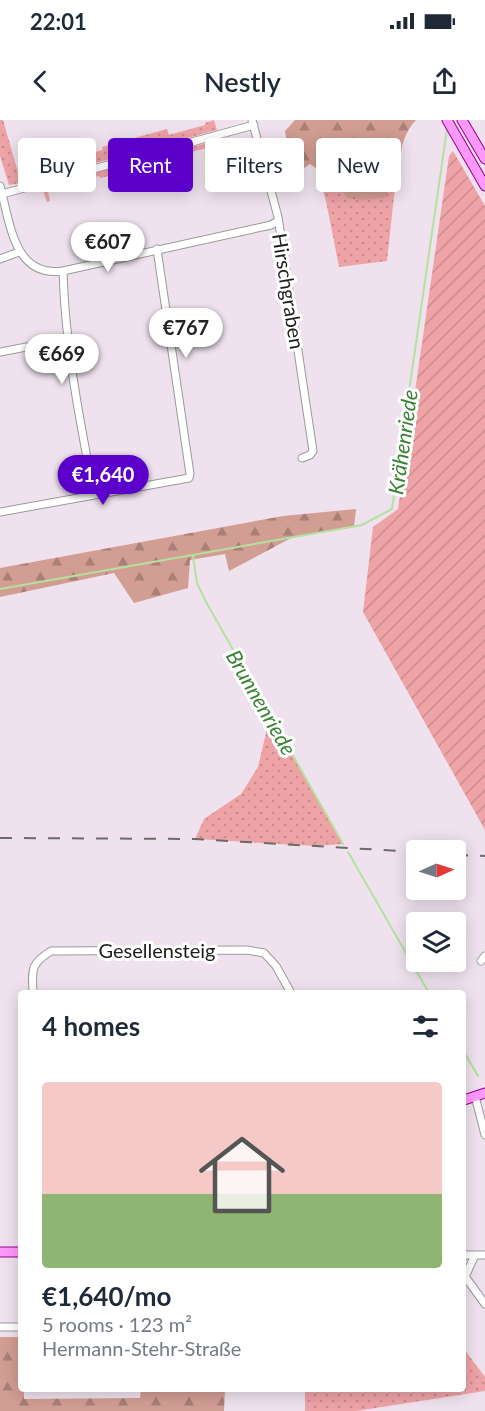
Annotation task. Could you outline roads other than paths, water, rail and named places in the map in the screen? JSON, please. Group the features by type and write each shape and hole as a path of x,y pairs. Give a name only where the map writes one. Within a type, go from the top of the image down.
{"main road":[{"path":"447,120 485,186"},
{"path":"462,120 485,159"},
{"path":"466,1099 485,1094"},
{"path":"0,1252 18,1252"}],"street":[{"path":"253,123 1,190 19,252 38,268 53,272 271,225 278,221"},
{"name":"Hirschgraben","path":"253,123 278,221 313,450 310,455 302,458"},
{"path":"0,512 189,478 157,249"},
{"path":"0,259 19,252"},
{"path":"63,271 68,339 94,495"},
{"path":"0,352 68,339"},
{"name":"Gesellensteig","path":"33,990 32,968 39,959 51,951 247,950 264,952 276,966 289,990"},
{"path":"475,1096 485,1135"},
{"path":"466,1255 485,1255"},
{"path":"466,1272 475,1255"},
{"path":"466,1279 485,1304"},
{"path":"0,1327 18,1327"}],"waterway":[{"name":"Krähenriede","path":"0,589 362,525 392,509 447,129"},
{"name":"Brunnenriede","path":"193,556 197,583 205,600 343,844"},
{"name":"Brunnenriede","path":"348,852 427,990"},
{"name":"Brunnenriede","path":"466,1055 478,1076"}],"railway":[{"path":"0,838 195,839 406,851"},
{"path":"466,855 485,856"}]}
